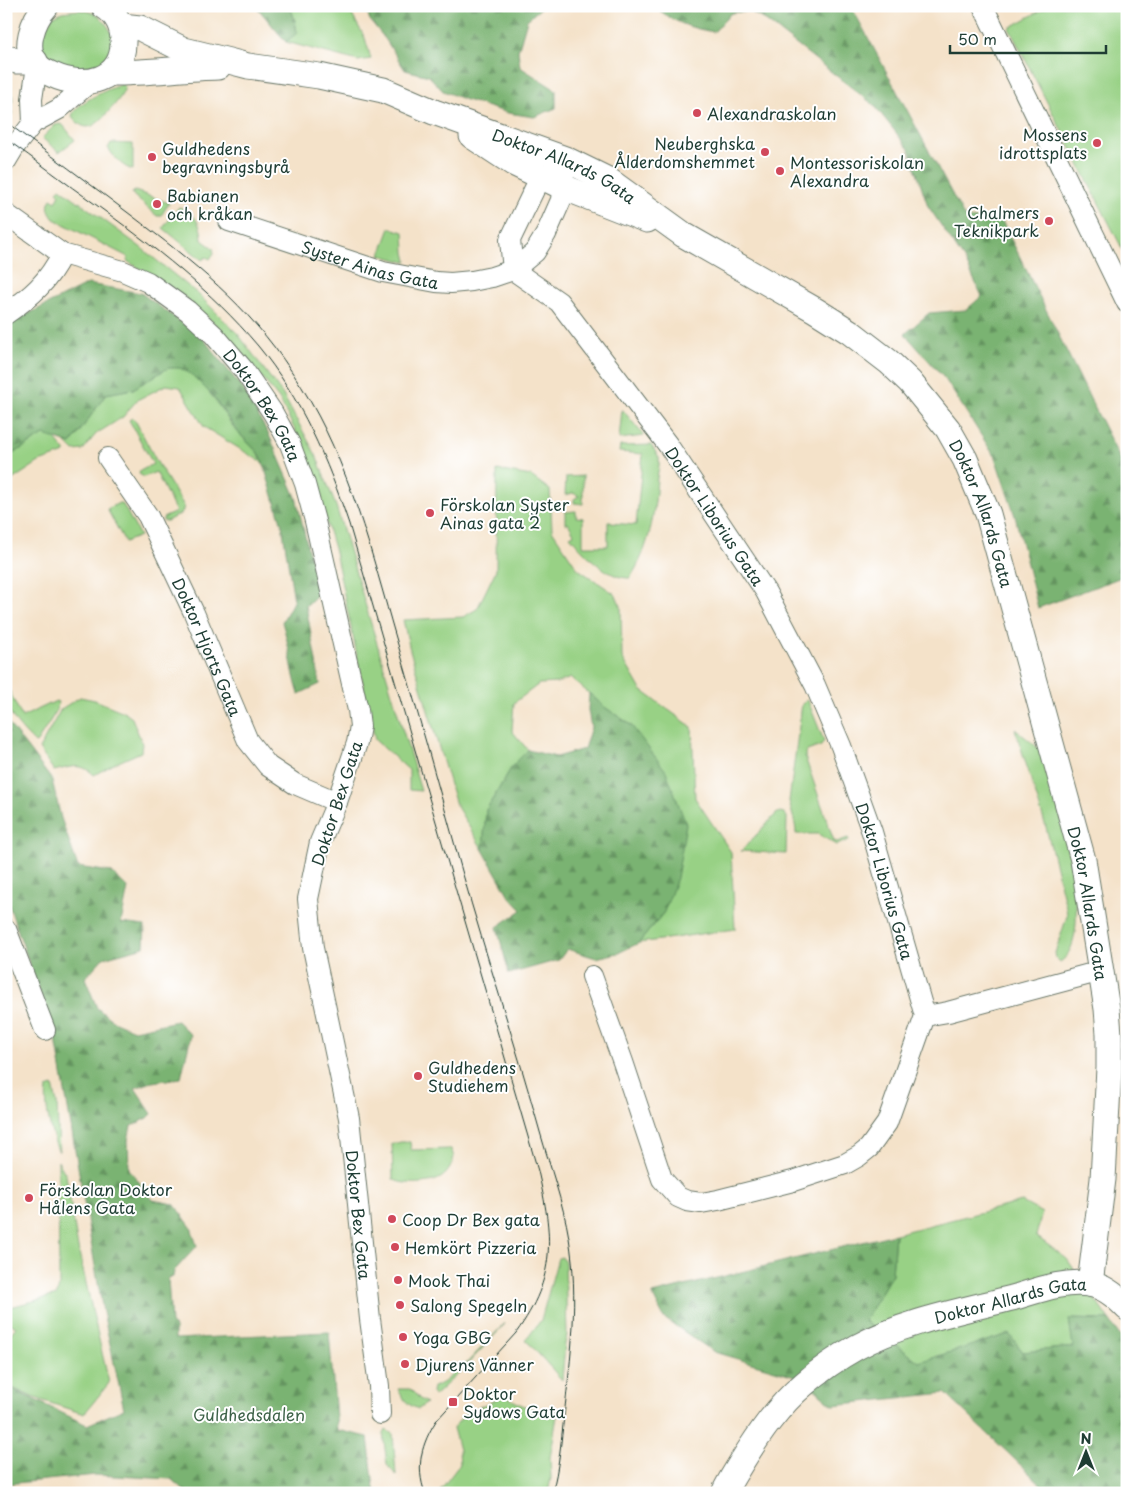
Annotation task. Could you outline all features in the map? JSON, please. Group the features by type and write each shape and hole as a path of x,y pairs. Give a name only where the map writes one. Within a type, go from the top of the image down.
{"street":[{"path":"41,6 46,6"},
{"path":"33,123 32,99 36,64 31,52 31,32 39,14 46,6"},
{"path":"983,6 1127,303"},
{"name":"Doktor Allards Gata","path":"100,77 117,65 123,46 114,13"},
{"name":"Doktor Allards Gata","path":"114,13 184,50 248,66 319,76 383,90 434,112 566,160 608,180 684,235 815,310 850,332 881,356 910,382 948,429 961,451 988,514 1083,860 1110,1034 1104,1178 1090,1284 1067,1284 958,1311 893,1332 858,1347 803,1384 775,1413 752,1446 724,1493"},
{"name":"Doktor Allards Gata","path":"6,57 16,61 36,64 48,72 69,81 182,68 248,66"},
{"path":"6,161 33,123 59,109 100,77"},
{"name":"Doktor Allards Gata","path":"434,112 513,163 554,182 684,235"},
{"path":"513,270 510,240 535,188 554,182 566,160"},
{"path":"513,270 535,252 546,234 561,200 554,182"},
{"name":"Doktor Bex Gata","path":"6,214 62,254 123,271 148,282 188,311 214,335 243,368 273,413 290,444 305,484 316,520 360,726 357,744 337,802 320,842 308,899 310,928 324,1006 349,1118 379,1386 380,1414"},
{"name":"Syster Ainas Gata","path":"229,221 350,262 418,279 451,283 465,282 492,277 513,270"},
{"path":"6,314 44,284 62,254"},
{"name":"Doktor Liborius Gata","path":"513,270 559,302 668,445 766,592 815,685 841,746 872,832 925,1016"},
{"name":"Doktor Hjorts Gata","path":"108,458 148,516 194,613 248,741 268,766 295,784 337,802"},
{"path":"6,929 45,1030"},
{"path":"592,976 662,1179 678,1197 687,1202 701,1202 718,1200 793,1181 844,1164 870,1148 887,1122 925,1016 948,1012 1101,971"},
{"path":"1090,1284 1105,1290 1127,1308"}],"green space":[{"path":"256,6 290,6 297,33 286,42"},
{"path":"290,6 315,6 318,10 322,6 347,6 365,38 371,59 358,61 286,42 297,32"},
{"path":"364,6 543,6 527,20 518,51 520,67 556,90 556,108 534,117 508,113 443,91 429,76 405,70 386,40 370,20"},
{"path":"654,6 851,6 965,218 1002,221 1127,473 1127,575 1038,608 1015,516 995,457 945,379 905,334 929,313 966,310 982,296 965,261 928,206 909,149 874,105 767,22 750,11 731,13 714,32 682,24"},
{"name":"Mossens idrottsplats","path":"1049,6 1127,6 1127,258 1009,28"},
{"path":"79,10 93,13 102,18 116,39 106,63 86,70 72,69 54,63 43,52 41,35 52,17 62,12"},
{"path":"6,78 10,87 13,104 12,114 10,115 6,112"},
{"path":"123,84 125,87 116,103 96,124 87,127 82,126 72,116 79,106 86,101"},
{"path":"55,125 63,125 75,140 59,152 42,138"},
{"path":"111,143 133,144 133,170 122,164 113,155 108,148"},
{"path":"60,188 139,246 198,294 238,334 283,395 316,455 336,506 421,791 409,790 409,770 375,740 335,552 313,476 295,430 279,399 230,337 177,291 127,261 128,257 54,219 48,207 51,199 56,202 60,194 57,191"},
{"path":"135,191 169,203 161,216 157,216 134,196 132,193"},
{"path":"179,207 193,215 199,224 202,240 213,248 214,253 210,259 206,257 202,260 163,228"},
{"path":"390,228 404,232 407,261 405,262 380,255"},
{"path":"88,284 141,293 202,337 243,389 269,435 296,497 316,583 316,596 306,606 320,684 299,694 282,622 294,600 282,525 261,456 238,432 211,394 192,375 180,368 168,368 133,389 106,394 71,444 44,435 6,458 6,325"},
{"path":"168,368 180,368 188,372 204,386 236,430 258,454 263,463 204,427 180,387 166,385 137,400 123,417 96,434 83,450 74,451 65,442 71,444 106,394 133,389"},
{"path":"622,409 644,436 619,439"},
{"path":"132,418 135,420 157,462 184,506 182,513 167,521 163,521 163,518 176,512 156,472 144,477 139,474 140,471 153,464 129,420"},
{"path":"44,435 54,438 65,453 39,462 6,484 6,458"},
{"path":"651,445 658,456 659,463 650,530 637,566 630,578 621,577 597,564 576,543 570,536 574,534 568,523 565,524 565,512 576,511 576,517 583,518 583,546 608,546 608,521 611,521 611,523 636,525 643,454 619,452 620,446"},
{"path":"497,470 531,476 550,490 552,530 578,569 615,594 621,606 622,657 641,690 692,727 695,798 731,852 735,929 639,943 664,912 631,725 606,708 571,678 557,683 539,684 514,703 512,731 528,750 513,765 486,810 483,850 456,805 410,650 403,620 463,617 477,609 496,570"},
{"path":"583,476 583,504 574,503 574,499 579,496 573,493 565,495 566,477"},
{"path":"122,503 140,536 125,542 107,509"},
{"path":"6,684 22,717 56,701 58,702 57,710 37,742 35,743 26,734 10,712 6,700"},
{"path":"589,693 606,708 631,725 666,771 686,824 677,878 664,912 639,943 618,953 596,958 567,949 559,960 509,974 497,927 522,910 509,896 483,850 486,810 513,765 528,750 556,757 584,749 591,727 588,710"},
{"path":"80,697 95,700 124,712 132,718 142,743 141,752 94,775 85,768 80,767 54,771 39,749 61,709"},
{"path":"806,700 824,741 821,746 807,751 805,757 834,841 837,842 848,838 849,840 837,845 818,834 796,834 789,801 802,704"},
{"name":"Guldhedsdalen","path":"6,720 52,780 61,818 78,867 111,872 128,888 121,923 145,926 144,947 103,958 85,978 97,1008 113,1021 134,1030 177,1021 191,1035 181,1078 152,1082 135,1088 152,1114 131,1126 128,1140 129,1169 153,1200 174,1204 191,1227 197,1246 174,1271 173,1277 168,1278 171,1324 175,1327 175,1339 329,1332 337,1430 368,1437 376,1493 187,1493 171,1479 96,1475 6,1484 6,1386 87,1425 124,1409 103,1312 56,1039 6,897"},
{"path":"1015,729 1038,748 1046,758 1070,854 1076,907 1075,931 1070,950 1060,962 1056,958 1055,953 1067,916 1066,907 1046,827"},
{"path":"784,813 787,817 786,854 741,851 776,814"},
{"path":"53,1086 57,1103 59,1152 51,1130 46,1103 47,1088"},
{"path":"410,1142 411,1150 451,1149 454,1157 447,1173 438,1179 425,1183 403,1183 393,1179 392,1144"},
{"path":"58,1161 66,1175 78,1248 109,1383 84,1414 32,1397 6,1385 6,1339 16,1327 6,1321 6,1308 57,1295 59,1286"},
{"path":"1022,1202 1042,1213 1036,1236 1067,1259 1109,1320 1069,1319 1074,1347 1023,1352 1009,1334 919,1362 864,1321 892,1274 895,1234"},
{"path":"895,1234 892,1274 864,1321 919,1362 1009,1334 1023,1352 1073,1347 1069,1319 1109,1320 1127,1346 1127,1493 1050,1493 945,1393 833,1405 802,1378 714,1352 664,1318 652,1294"},
{"path":"562,1257 565,1263 567,1335 562,1380 526,1340 541,1320 558,1258"},
{"path":"505,1323 461,1371 434,1396 432,1392 433,1387 442,1384 448,1379 457,1364 463,1367"},
{"path":"398,1389 410,1389 426,1403 419,1409 412,1406 404,1399"},
{"path":"504,1395 530,1408 558,1410 550,1458 551,1478 548,1493 438,1493 460,1464 459,1450 453,1428 465,1414"},
{"path":"386,1430 393,1434 396,1475 387,1465 383,1433"}],"tram line":[{"path":"6,122 116,203 177,250 219,286 257,326 292,372 310,401 340,462 373,558 472,904 560,1198 569,1238 573,1282 573,1327 561,1445 552,1493"},
{"path":"6,139 117,220 181,270 221,306 258,346 287,387 312,431 332,477 349,524 538,1171 547,1216 548,1255 539,1293 516,1333 436,1421 424,1446 420,1464 425,1493"}],"place":[{"name":"Alexandraskolan","path":"697,113"},
{"name":"Mossens idrottsplats","path":"1097,143"},
{"name":"Neuberghska Ålderdomshemmet","path":"765,152"},
{"name":"Guldhedens begravningsbyrå","path":"152,157"},
{"name":"Montessoriskolan Alexandra","path":"780,171"},
{"name":"Babianen och kråkan","path":"157,204"},
{"name":"Chalmers Teknikpark","path":"1049,221"},
{"name":"Förskolan Syster Ainas gata 2","path":"430,513"},
{"name":"Guldhedens Studiehem","path":"418,1076"},
{"name":"Förskolan Doktor Hålens Gata","path":"29,1198"},
{"name":"Coop Dr Bex gata","path":"392,1219"},
{"name":"Hemkört Pizzeria","path":"395,1247"},
{"name":"Mook Thai","path":"398,1280"},
{"name":"Salong Spegeln","path":"400,1305"},
{"name":"Yoga GBG","path":"403,1337"},
{"name":"Djurens Vänner","path":"405,1364"},
{"name":"Doktor Sydows Gata","path":"453,1402"}]}
